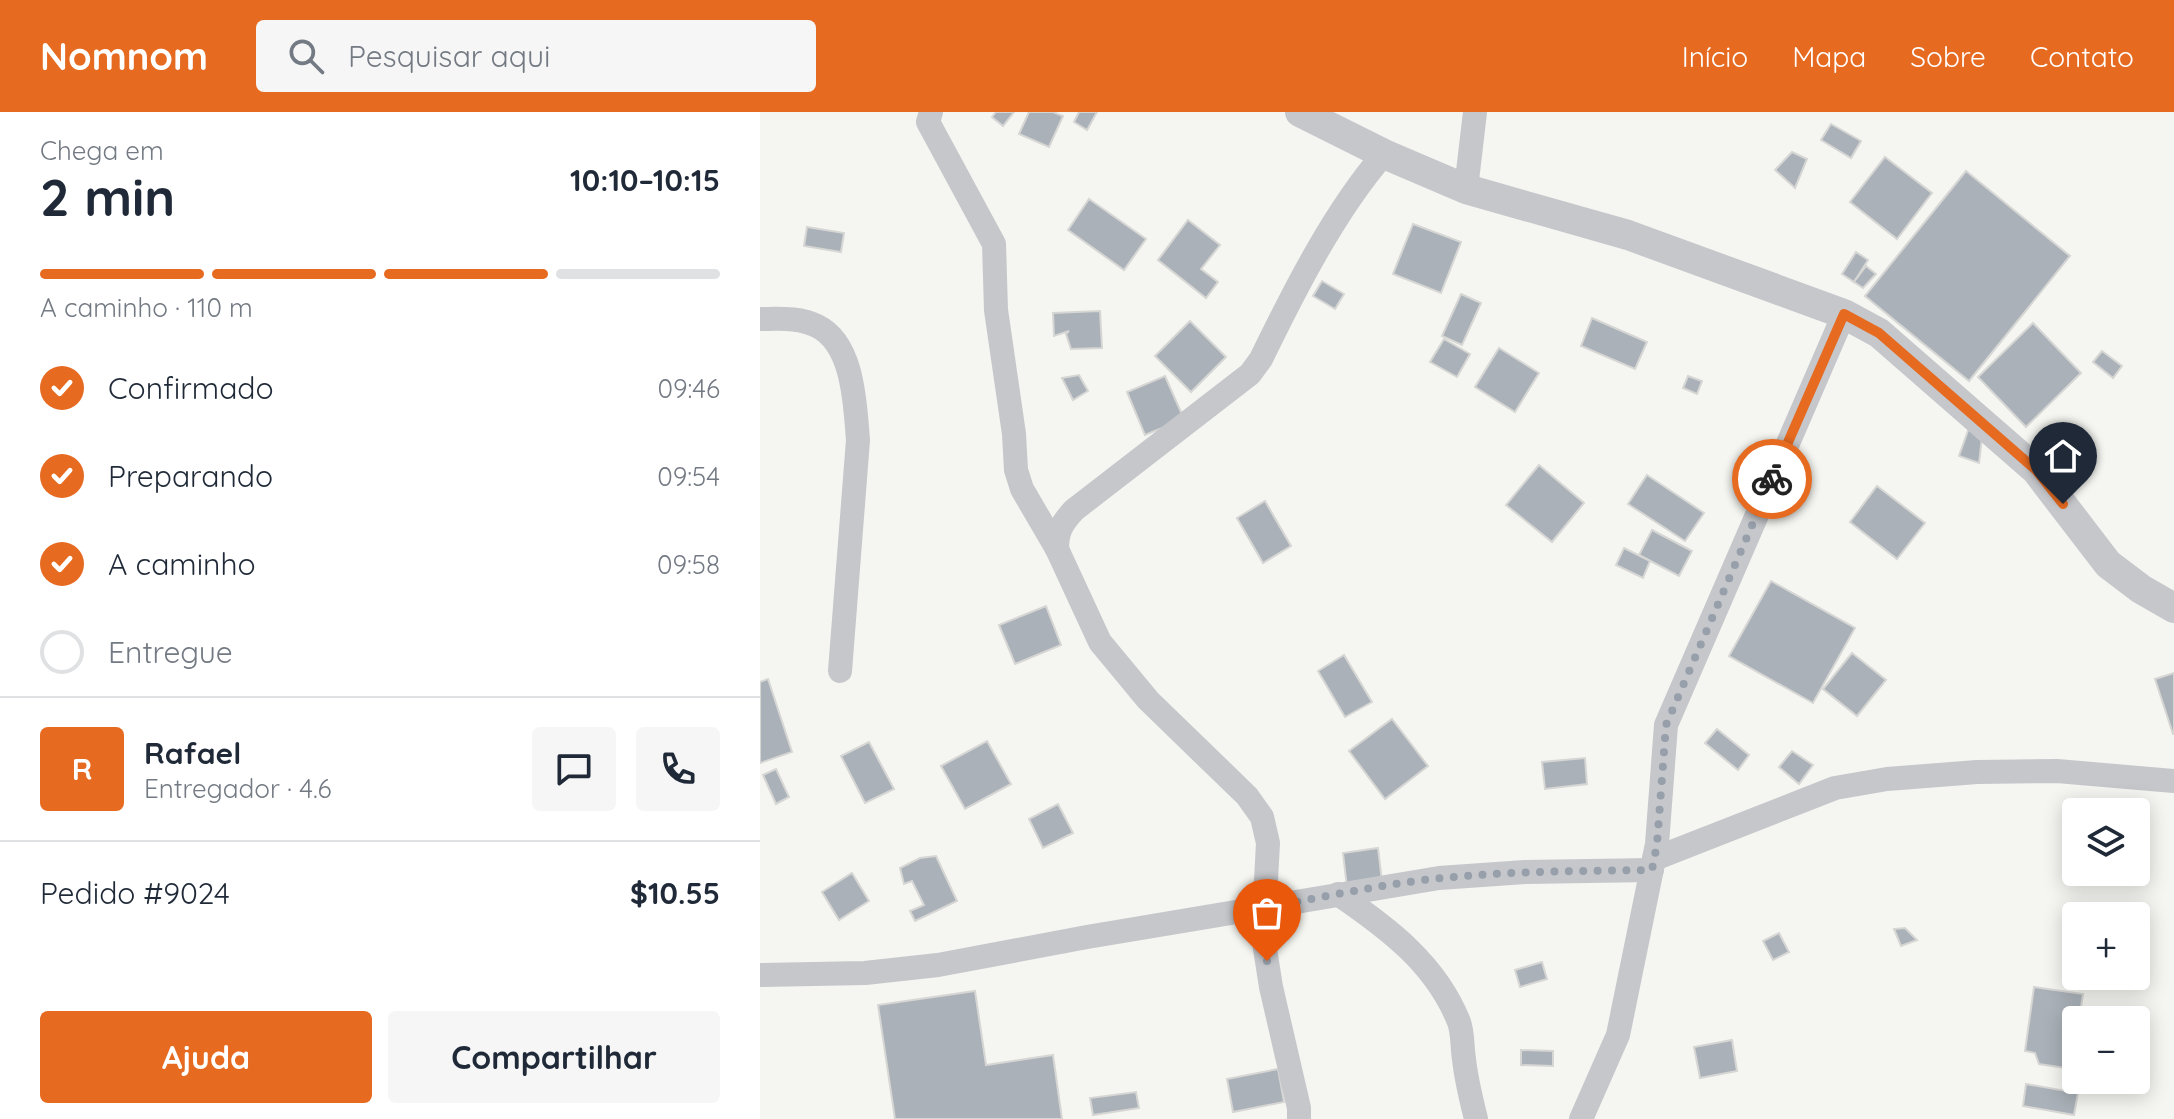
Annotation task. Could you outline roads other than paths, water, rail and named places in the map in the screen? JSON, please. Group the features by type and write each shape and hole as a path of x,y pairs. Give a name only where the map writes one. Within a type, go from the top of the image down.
{"street":[{"path":"931,112 928,122 991,237 996,268 996,310 1014,434 1016,470 1022,489 1057,549 1100,642 1128,678 1247,796 1262,817 1268,843 1263,936 1299,1119"},
{"path":"1300,112 1384,154 1466,189 1628,235 1844,314 1879,333 2036,470 2108,564 2141,589 2174,608"},
{"path":"1466,189 1475,112"},
{"path":"1057,549 1057,534 1074,510 1250,374 1344,206 1360,181 1384,154"},
{"path":"1581,1119 1618,1035 1653,865 1666,725 1844,314"},
{"path":"760,319 802,321 818,326 832,337 845,359 858,440 840,671"},
{"path":"760,975 865,973 938,965 1338,894 1453,877 1653,865 1835,788 1887,779 1977,772 2057,771 2174,781"},
{"path":"1338,894 1390,929 1416,953 1441,990 1460,1024 1468,1091 1476,1119"}]}
